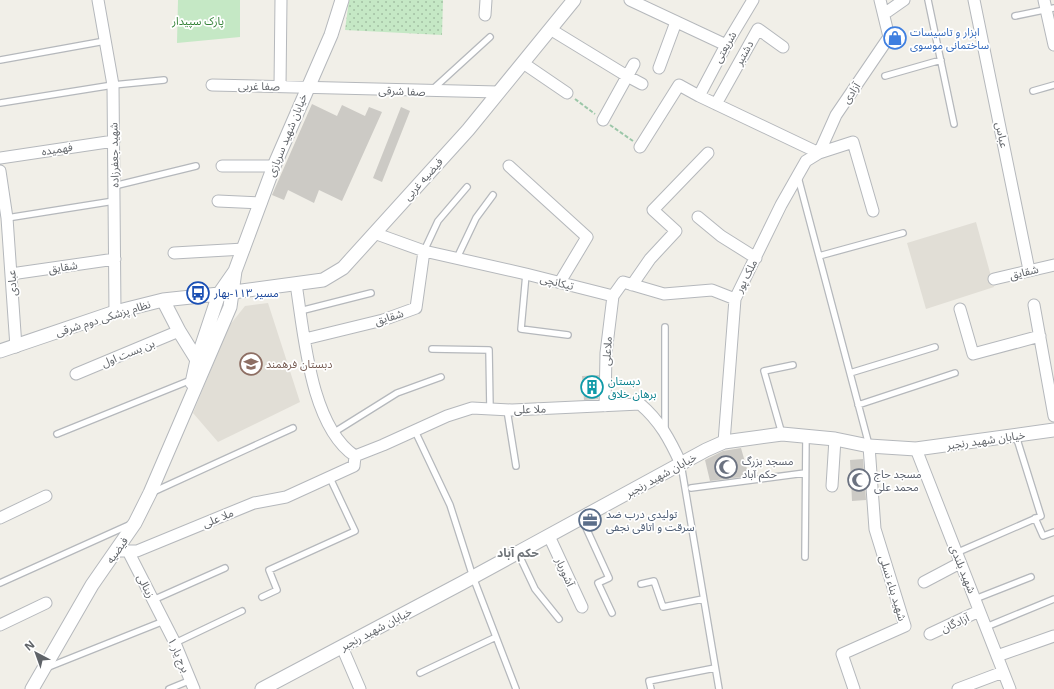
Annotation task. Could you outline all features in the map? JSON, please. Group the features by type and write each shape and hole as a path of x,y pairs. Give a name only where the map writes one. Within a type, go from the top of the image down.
{"street":[{"name":"شهید جعفرزاده","path":"98,0 112,85 114,141 115,312"},
{"path":"280,86 281,0"},
{"name":"خیابان شهید سربازی","path":"235,271 274,166 306,88 331,35 342,0"},
{"path":"485,15 486,0"},
{"name":"فیضیه غربی","path":"225,293 323,280 343,268 468,130 574,0"},
{"path":"630,0 726,45"},
{"name":"شریعتی","path":"698,96 753,0"},
{"path":"880,0 884,14 904,0"},
{"name":"عباس","path":"974,0 1029,270"},
{"path":"1048,6 1054,45"},
{"name":"آزادی","path":"819,153 836,115 889,37 884,14"},
{"path":"659,68 676,22"},
{"path":"550,29 642,84"},
{"name":"دشتبر","path":"716,104 758,29 783,47"},
{"path":"523,63 567,93"},
{"path":"603,120 634,64"},
{"name":"صفا غربی","path":"212,85 306,88"},
{"path":"640,147 679,85 698,96 819,153 853,142 873,211"},
{"name":"صفا شرقی","path":"306,88 430,92 498,92"},
{"name":"فهمیده","path":"0,158 114,141"},
{"path":"632,285 650,259 676,231 653,210 708,153"},
{"name":"ملک پور","path":"724,442 735,299 806,161 819,153"},
{"path":"222,166 274,166"},
{"path":"509,166 587,237 560,282"},
{"name":"عبادی","path":"0,171 3,206 7,218 16,347"},
{"path":"218,201 261,203"},
{"path":"698,217 721,236 756,258"},
{"name":"تیکانچی","path":"374,233 424,251 560,282 613,296"},
{"path":"174,253 244,250"},
{"name":"شقایق","path":"305,339 383,320 416,308 424,251"},
{"name":"شقایق","path":"11,274 115,259"},
{"name":"شقایق","path":"994,278 1054,265"},
{"name":"فیضیه","path":"188,404 197,360 235,271"},
{"path":"613,296 623,282 664,294 712,290 735,299"},
{"path":"296,284 307,361 318,398 333,433 346,450 355,456"},
{"name":"فیضیه","path":"32,689 92,585 122,551 150,493 230,308 225,293"},
{"name":"نظام پزشکی دوم شرقی","path":"0,351 16,347 115,312 163,300 225,293"},
{"name":"ملاعلی","path":"606,406 606,353 613,296"},
{"path":"163,300 179,331 197,360"},
{"path":"1034,305 1054,416"},
{"path":"960,309 974,354 1040,336"},
{"name":"بن بست اول","path":"76,374 179,331"},
{"name":"ملا علی","path":"122,551 137,551 254,503 286,497 354,466 355,456 447,416 472,408 507,410 640,404 653,415 665,432 680,464"},
{"name":"خیابان شهید رنجبر","path":"262,689 518,553 680,464 724,442 782,434 806,435 835,439 869,446 916,449 1054,430"},
{"path":"832,486 835,439"},
{"name":"شهید بناء نسلی","path":"854,689 842,654 905,626 875,529 869,446"},
{"name":"شهید بلندی","path":"916,449 1010,689"},
{"path":"0,518 46,496"},
{"name":"آشوربار","path":"549,536 582,607"},
{"name":"زینالی","path":"122,551 153,600 164,621"},
{"path":"924,582 958,558"},
{"path":"0,625 46,603"},
{"name":"آزادگان","path":"930,634 979,611"},
{"name":"برج یار ۱","path":"164,621 192,685"},
{"path":"998,656 1054,636"},
{"path":"342,647 360,689"},
{"path":"958,689 1004,672"}],"lane":[{"path":"928,0 954,124"},
{"path":"1015,16 1048,6"},
{"path":"430,92 490,37"},
{"path":"0,60 105,41"},
{"path":"885,76 941,60"},
{"path":"0,103 112,85 164,80"},
{"path":"1032,91 1054,85"},
{"path":"114,186 196,166"},
{"path":"798,176 869,446"},
{"path":"424,251 438,221 467,187"},
{"path":"456,258 476,218 493,195"},
{"path":"7,218 114,201"},
{"path":"819,256 903,233"},
{"path":"526,274 521,329 568,335"},
{"path":"300,311 371,293"},
{"path":"665,327 665,432"},
{"path":"850,373 935,347"},
{"path":"432,349 489,350 490,409"},
{"path":"782,434 764,372 793,365"},
{"path":"858,405 955,373"},
{"path":"333,433 397,393 441,377"},
{"path":"57,434 193,379"},
{"path":"507,410 516,466"},
{"path":"150,493 293,428"},
{"path":"415,431 450,505 473,577 516,689"},
{"path":"805,557 806,435"},
{"path":"958,558 1041,516 1016,436"},
{"path":"680,464 719,689"},
{"path":"691,488 805,473"},
{"path":"262,597 277,590 269,570 355,531 330,478"},
{"path":"582,518 609,578 598,582 612,613"},
{"path":"1035,518 1044,536 1054,532"},
{"path":"0,583 135,523"},
{"path":"518,553 535,589 559,619"},
{"path":"153,600 224,568"},
{"path":"974,599 1031,577"},
{"path":"641,584 654,581 663,607 704,599"},
{"path":"986,627 1054,599"},
{"path":"175,644 242,611"},
{"path":"42,670 164,621"},
{"path":"420,674 496,637"},
{"path":"651,689 649,682 715,668"},
{"path":"169,689 192,685"}],"shaded area":[{"path":"976,222 994,287 926,309 907,243"},
{"name":"دبستان فرهمند","path":"268,303 300,402 218,442 193,413 229,326 245,306"}],"green space":[{"name":"پارک سپیدار","path":"178,0 240,0 240,37 177,43"},
{"path":"349,0 443,0 442,35 345,30"}],"building":[{"path":"312,104 337,116 342,105 365,116 369,107 382,112 342,201 319,190 314,203 288,190 284,200 272,195"},
{"path":"401,107 410,111 382,182 373,178"},
{"name":"دبستان برهان خلاق","path":"599,375 598,399 584,400 582,376"},
{"name":"مسجد بزرگ حکم آباد","path":"741,448 749,476 710,481 705,460 723,451"},
{"name":"مسجد حاج محمد علی","path":"863,459 866,500 852,501 850,460"}],"place":[{"name":"ابزار و تاسیسات ساختمانی موسوی","path":"895,38"},
{"name":"مسیر ۱۱۳-بهار","path":"198,293"},
{"name":"دبستان فرهمند","path":"251,364"},
{"name":"دبستان برهان خلاق","path":"592,387"},
{"name":"مسجد بزرگ حکم آباد","path":"726,467"},
{"name":"مسجد حاج محمد علی","path":"859,480"},
{"name":"تولیدی درب ضد سرقت و اتاقی نجفی","path":"590,520"}],"district":[{"name":"حکم آباد","path":"518,553"}]}
